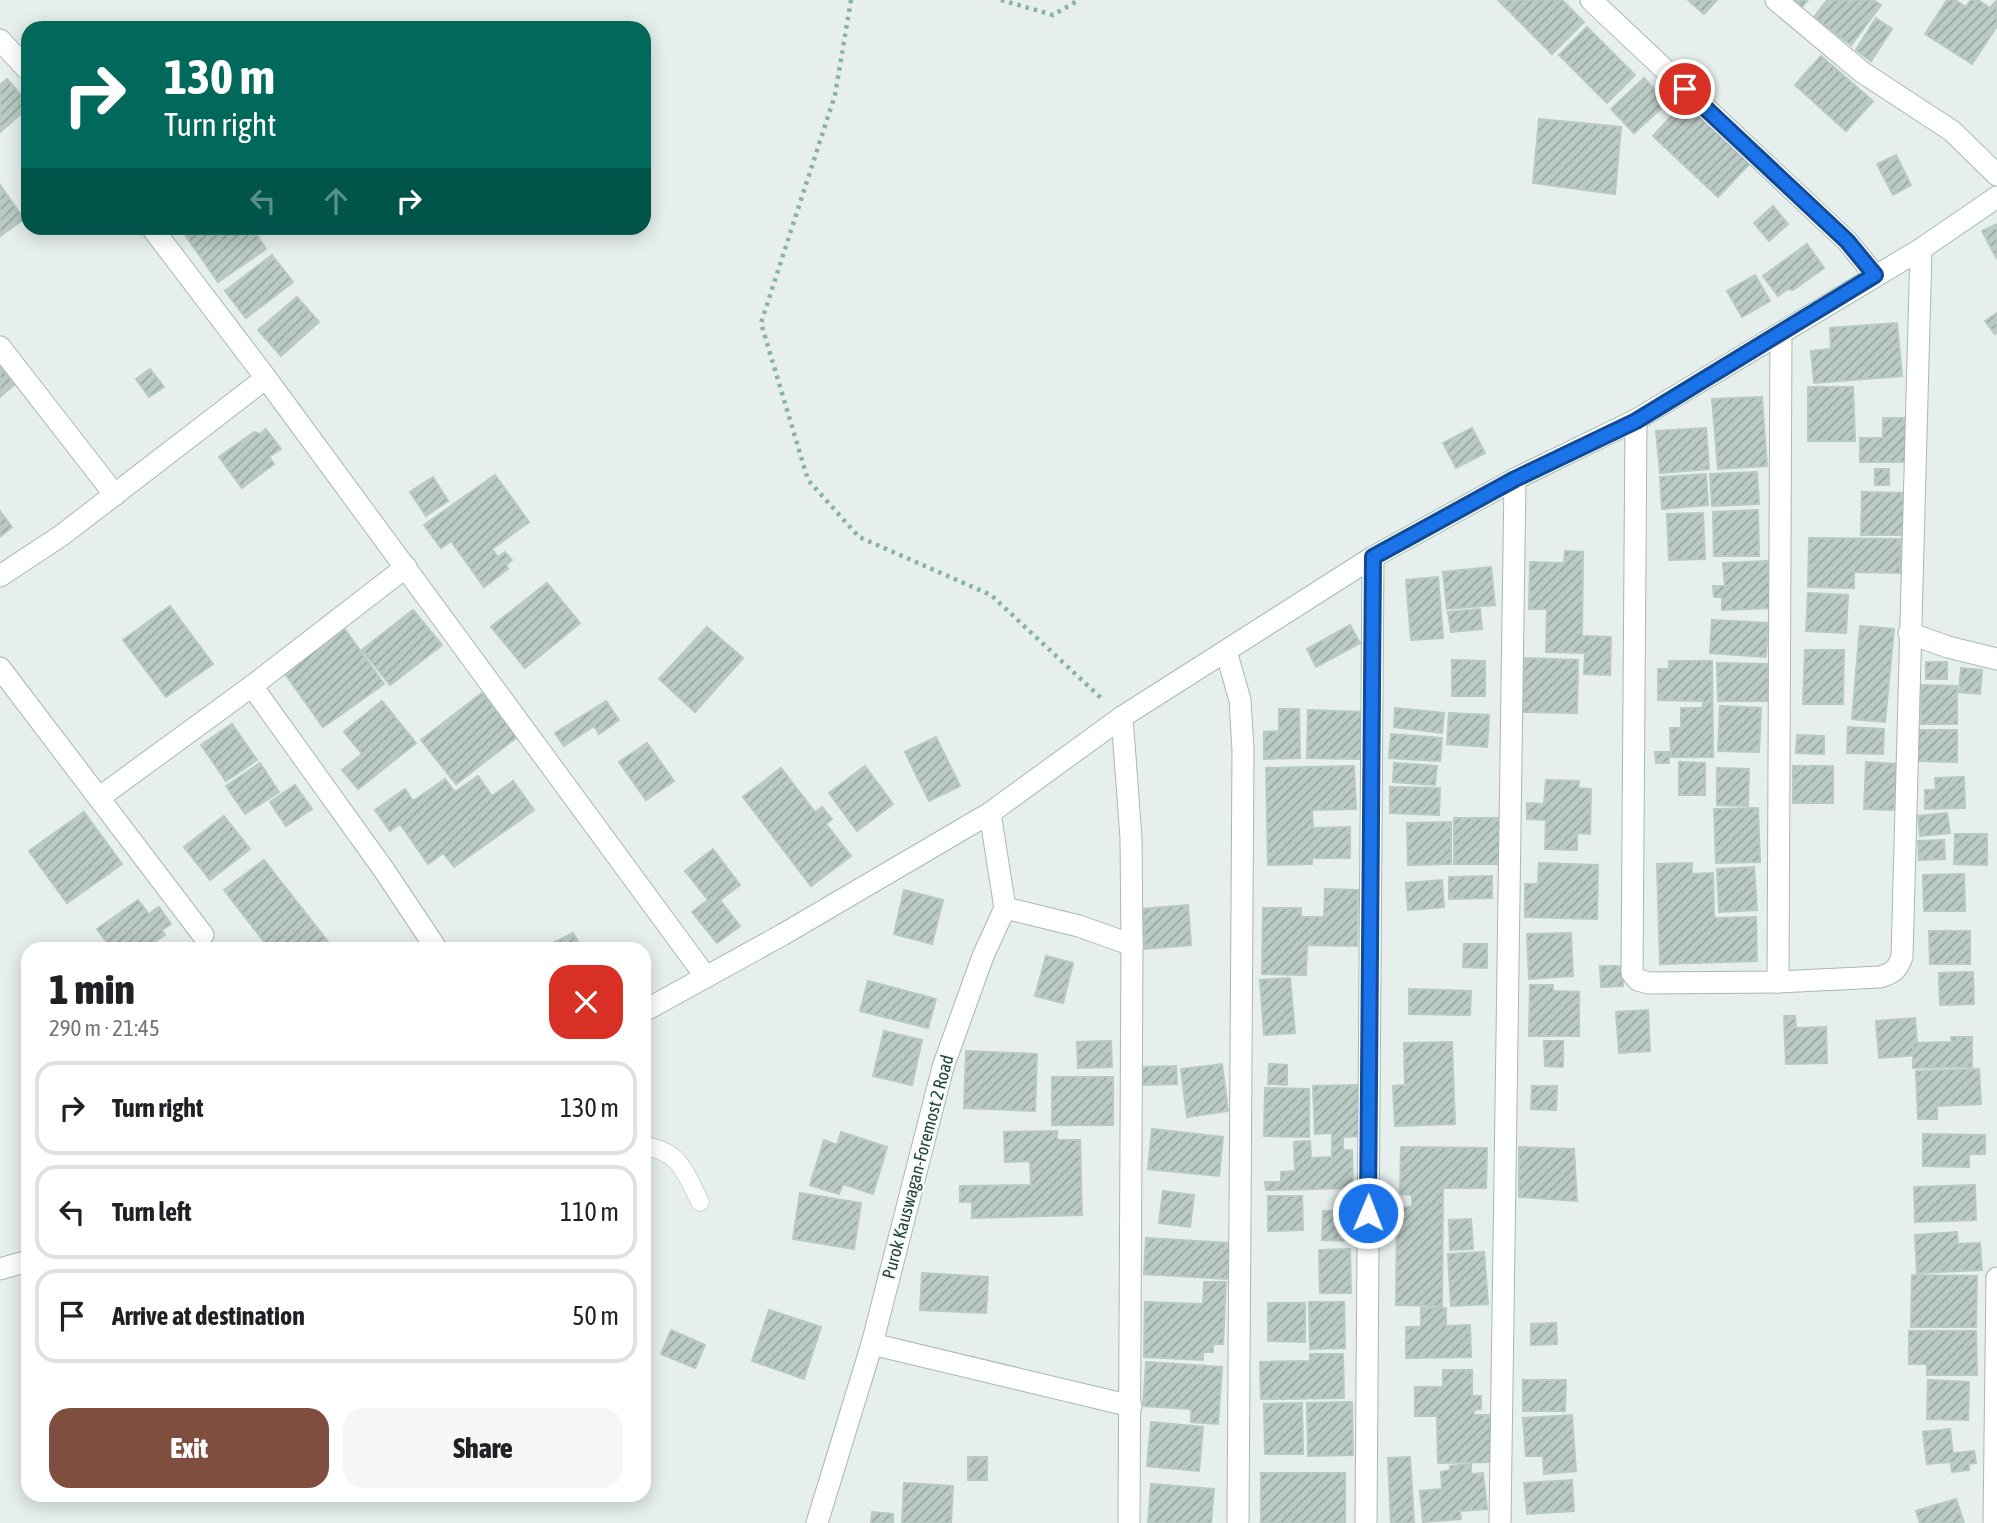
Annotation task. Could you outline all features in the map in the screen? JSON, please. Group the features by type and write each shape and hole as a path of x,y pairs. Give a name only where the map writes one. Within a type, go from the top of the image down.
{"street":[{"path":"1776,0 1862,72 1952,131 1997,175"},
{"path":"1595,1 1847,241 1875,275"},
{"path":"0,40 21,63"},
{"path":"651,1007 990,813 1122,717 1373,557 1515,479 1636,421 1921,249 1997,197"},
{"path":"157,235 406,567 706,977"},
{"path":"1636,421 1632,973 1638,980 1649,983 1778,982 1880,977 1892,973 1897,969 1902,957 1921,249"},
{"path":"1778,982 1781,332"},
{"path":"0,347 115,495"},
{"path":"0,576 62,535 266,378"},
{"path":"1500,1523 1515,479"},
{"path":"1366,1523 1373,557"},
{"path":"100,797 252,686 406,567"},
{"path":"1909,633 1948,647 1997,659"},
{"path":"1226,651 1240,700 1243,750 1238,1523"},
{"path":"0,668 203,935"},
{"path":"252,686 384,870 432,942"},
{"path":"1122,717 1131,838 1132,945 1129,1523"},
{"path":"990,813 1005,908 1079,926 1132,945"},
{"name":"Purok Kauswagan-Foremost 2 Road","path":"817,1523 872,1344 943,1067 983,956 1005,908"},
{"path":"0,1269 21,1263"},
{"path":"1994,1523 1997,1278"},
{"path":"872,1344 1131,1406"}],"lane":[{"path":"651,1147 660,1148 680,1162 700,1202"}],"path":[{"path":"851,0 835,95 761,323 808,480 859,537 991,595 1122,717"},
{"path":"1001,0 1053,15 1080,0"}],"building":[{"path":"1498,0 1562,0 1584,22 1552,54"},
{"path":"1688,0 1717,0 1704,14"},
{"path":"1790,0 1808,0 1800,9"},
{"path":"1827,0 1873,0 1881,5 1851,45 1814,17"},
{"path":"1947,0 1955,0 1966,7 1971,0 1978,0 1990,8 1997,0 1997,26 1972,64 1925,34"},
{"path":"1876,18 1892,29 1871,61 1856,50"},
{"path":"1587,27 1635,75 1607,103 1559,55"},
{"path":"1821,56 1873,101 1846,131 1795,85"},
{"path":"1644,78 1667,103 1634,133 1611,109"},
{"path":"7,79 21,95 21,114 0,132 0,85"},
{"path":"1689,97 1754,159 1718,197 1653,136"},
{"path":"1539,119 1621,127 1615,194 1533,183"},
{"path":"1896,155 1911,185 1893,195 1877,164"},
{"path":"0,185 21,215 21,221 0,236"},
{"path":"1773,206 1788,224 1769,241 1754,223"},
{"path":"1997,224 1997,259 1982,231"},
{"path":"257,235 266,249 218,282 186,236"},
{"path":"1807,244 1824,268 1793,290 1788,289 1778,296 1763,276"},
{"path":"272,255 293,282 246,318 225,291"},
{"path":"1755,275 1770,301 1742,317 1727,291"},
{"path":"297,297 319,322 281,356 258,330"},
{"path":"1997,313 1997,332 1995,334 1985,321"},
{"path":"1897,323 1902,376 1814,383 1811,351 1831,349 1830,328"},
{"path":"0,367 15,384 0,397"},
{"path":"150,369 164,387 149,397 136,379"},
{"path":"1808,387 1853,387 1855,441 1808,441"},
{"path":"1762,397 1767,466 1718,469 1712,399"},
{"path":"1883,418 1909,418 1909,462 1860,462 1860,438 1883,438"},
{"path":"1472,428 1485,453 1456,468 1443,443"},
{"path":"1706,428 1709,469 1660,473 1656,431"},
{"path":"266,429 281,449 269,457 274,464 242,488 219,457 254,432 260,434"},
{"path":"1875,469 1889,469 1889,485 1875,485"},
{"path":"1757,472 1759,504 1712,506 1710,474"},
{"path":"1706,474 1708,505 1662,509 1660,477"},
{"path":"495,475 529,522 492,549 498,557 505,552 512,560 506,565 508,569 484,587 451,541 441,548 424,525"},
{"path":"433,477 448,501 426,516 410,492"},
{"path":"1862,492 1907,493 1907,535 1861,535"},
{"path":"1758,510 1759,556 1714,556 1713,512"},
{"path":"0,511 12,527 0,537"},
{"path":"1703,513 1705,559 1669,560 1667,514"},
{"path":"1809,538 1901,539 1900,573 1854,572 1854,588 1808,587"},
{"path":"1565,551 1583,552 1582,636 1611,637 1610,675 1584,674 1585,653 1546,652 1547,609 1529,609 1530,562 1564,563"},
{"path":"1768,561 1770,608 1722,610 1722,597 1714,597 1713,586 1725,586 1723,563"},
{"path":"1491,567 1495,605 1447,609 1443,572"},
{"path":"1438,577 1443,638 1411,640 1406,580"},
{"path":"547,583 580,623 525,668 491,627"},
{"path":"1808,593 1848,595 1846,633 1806,631"},
{"path":"170,606 213,664 166,697 123,640"},
{"path":"1480,609 1482,629 1451,632 1448,612"},
{"path":"413,610 442,645 390,685 362,650"},
{"path":"1712,620 1768,623 1766,657 1710,653"},
{"path":"1350,625 1360,643 1316,667 1307,649"},
{"path":"1860,626 1894,629 1885,722 1852,719"},
{"path":"707,627 743,658 695,712 659,679"},
{"path":"344,628 384,684 323,727 283,671"},
{"path":"1805,650 1844,650 1843,704 1803,704"},
{"path":"1524,658 1578,660 1577,713 1523,712"},
{"path":"1452,660 1485,661 1485,696 1452,696"},
{"path":"1669,661 1712,661 1713,757 1671,757 1670,728 1681,728 1681,708 1703,708 1703,701 1658,700 1658,669 1669,669"},
{"path":"1926,662 1947,662 1947,679 1926,679"},
{"path":"1717,663 1768,664 1769,701 1718,701"},
{"path":"1961,668 1982,670 1980,694 1959,692"},
{"path":"1921,685 1957,686 1957,724 1921,724"},
{"path":"482,693 517,737 456,784 421,740"},
{"path":"382,701 416,743 358,789 342,770 362,754 344,732"},
{"path":"606,701 619,720 599,734 594,726 564,746 555,733"},
{"path":"1720,706 1761,708 1759,752 1718,751"},
{"path":"1395,708 1444,713 1442,733 1394,727"},
{"path":"1279,709 1299,709 1300,758 1264,759 1264,732 1279,731"},
{"path":"1308,710 1362,712 1361,759 1307,758"},
{"path":"1449,713 1489,715 1487,747 1447,744"},
{"path":"232,724 257,760 226,781 201,745"},
{"path":"1848,727 1884,729 1883,754 1847,753"},
{"path":"1918,730 1957,730 1957,762 1918,761"},
{"path":"1391,734 1442,738 1440,761 1389,758"},
{"path":"1797,735 1824,736 1824,754 1796,753"},
{"path":"936,737 960,786 929,801 905,752"},
{"path":"647,743 674,781 646,800 619,762"},
{"path":"1655,752 1669,752 1669,763 1656,763"},
{"path":"1679,762 1705,763 1705,795 1679,795"},
{"path":"1866,762 1896,764 1894,810 1864,809"},
{"path":"260,763 279,792 245,814 226,786"},
{"path":"1394,763 1437,766 1435,785 1393,782"},
{"path":"865,766 893,804 857,831 829,793"},
{"path":"1354,766 1356,809 1312,810 1313,828 1350,827 1350,858 1312,858 1312,864 1268,865 1266,768"},
{"path":"1793,766 1833,766 1833,803 1793,803"},
{"path":"781,768 815,812 822,807 832,819 826,824 851,856 811,886 743,797"},
{"path":"1717,768 1749,769 1748,806 1717,805"},
{"path":"478,776 492,796 513,781 534,810 454,867 443,853 428,864 400,824 390,831 375,810 405,789 413,801 445,779 455,792"},
{"path":"1964,777 1965,808 1925,809 1925,790 1936,790 1935,778"},
{"path":"1546,780 1579,781 1578,788 1591,789 1590,834 1577,833 1577,850 1545,849 1546,820 1527,819 1527,803 1544,804"},
{"path":"295,785 312,809 286,826 270,802"},
{"path":"1390,787 1440,788 1439,815 1390,813"},
{"path":"1758,808 1760,862 1716,863 1714,809"},
{"path":"84,812 122,864 67,903 29,851"},
{"path":"1947,813 1950,833 1920,836 1918,816"},
{"path":"224,816 250,849 210,880 184,847"},
{"path":"1454,818 1499,818 1499,864 1454,864"},
{"path":"1451,822 1451,864 1408,865 1407,823"},
{"path":"1955,834 1987,834 1987,865 1954,864"},
{"path":"1944,840 1945,859 1919,860 1918,841"},
{"path":"713,849 740,885 720,900 740,926 717,943 692,912 708,900 685,871"},
{"path":"264,860 328,942 264,942 224,890"},
{"path":"1539,863 1598,865 1597,919 1525,917 1525,884 1538,884"},
{"path":"1692,863 1692,874 1713,873 1714,918 1756,917 1757,961 1660,964 1657,864"},
{"path":"1754,867 1757,910 1719,912 1717,869"},
{"path":"1964,874 1965,911 1924,911 1923,875"},
{"path":"1492,876 1492,898 1449,899 1449,877"},
{"path":"1442,880 1444,907 1408,910 1406,883"},
{"path":"1325,889 1358,890 1357,946 1307,945 1306,975 1262,974 1263,908 1301,908 1301,917 1324,917"},
{"path":"904,890 943,900 932,944 894,934"},
{"path":"138,900 149,914 159,907 171,924 162,930 165,935 154,942 107,942 97,929"},
{"path":"1188,905 1191,945 1145,949 1142,909"},
{"path":"1929,931 1970,931 1970,964 1930,964"},
{"path":"573,933 578,942 555,942"},
{"path":"1571,933 1573,976 1529,979 1527,934"},
{"path":"1464,944 1487,944 1487,968 1463,967"},
{"path":"1046,956 1073,963 1063,1003 1035,996"},
{"path":"1600,966 1623,966 1623,986 1601,987"},
{"path":"1973,972 1974,1004 1940,1005 1939,973"},
{"path":"1290,978 1295,1033 1264,1035 1260,980"},
{"path":"868,981 936,999 928,1028 860,1011"},
{"path":"1530,985 1553,985 1553,991 1579,992 1579,1036 1529,1036"},
{"path":"1409,989 1471,991 1470,1015 1409,1014"},
{"path":"1648,1010 1650,1051 1619,1053 1616,1012"},
{"path":"1784,1016 1795,1016 1796,1028 1826,1027 1827,1063 1786,1064"},
{"path":"1915,1018 1918,1055 1879,1058 1876,1021"},
{"path":"884,1031 922,1040 912,1085 873,1076"},
{"path":"1951,1037 1972,1037 1972,1067 1913,1068 1913,1043 1952,1042"},
{"path":"1111,1041 1112,1067 1078,1068 1077,1042"},
{"path":"1544,1041 1563,1041 1563,1067 1545,1066"},
{"path":"1452,1042 1455,1124 1395,1126 1393,1086 1405,1085 1404,1043"},
{"path":"966,1051 1037,1054 1035,1111 964,1108"},
{"path":"1222,1064 1228,1111 1187,1117 1181,1069"},
{"path":"1269,1064 1287,1065 1287,1085 1268,1084"},
{"path":"1176,1066 1177,1084 1143,1085 1142,1067"},
{"path":"1979,1069 1981,1104 1937,1106 1937,1119 1918,1119 1916,1071"},
{"path":"1052,1077 1113,1077 1113,1125 1052,1125"},
{"path":"1359,1085 1361,1136 1343,1137 1343,1150 1352,1150 1353,1188 1266,1190 1265,1182 1281,1182 1281,1172 1295,1171 1294,1142 1310,1141 1311,1158 1332,1157 1332,1133 1315,1134 1313,1086"},
{"path":"1532,1086 1557,1086 1556,1110 1531,1109"},
{"path":"1265,1088 1309,1089 1309,1137 1264,1136"},
{"path":"1152,1129 1223,1137 1219,1176 1148,1169"},
{"path":"1057,1131 1057,1140 1080,1140 1082,1215 972,1218 972,1202 960,1202 960,1186 1031,1185 1030,1161 1005,1162 1004,1132"},
{"path":"841,1132 887,1147 873,1194 843,1184 839,1194 810,1185 824,1140 837,1145"},
{"path":"1923,1134 1985,1135 1985,1154 1969,1154 1969,1167 1923,1166"},
{"path":"1401,1147 1487,1148 1486,1188 1443,1188 1442,1306 1396,1305 1397,1207 1412,1207 1412,1195 1400,1194"},
{"path":"1519,1147 1574,1149 1577,1201 1519,1197"},
{"path":"1975,1185 1976,1220 1915,1222 1914,1187"},
{"path":"1163,1191 1194,1195 1190,1227 1159,1223"},
{"path":"800,1193 861,1203 854,1249 793,1239"},
{"path":"1268,1196 1302,1196 1303,1230 1268,1231"},
{"path":"1323,1211 1355,1211 1354,1241 1322,1240"},
{"path":"1471,1219 1473,1249 1450,1250 1449,1220"},
{"path":"1957,1232 1958,1244 1980,1243 1982,1270 1917,1273 1915,1235"},
{"path":"1146,1238 1230,1243 1228,1279 1144,1274"},
{"path":"1350,1249 1351,1293 1320,1293 1319,1250"},
{"path":"1484,1252 1488,1304 1451,1306 1448,1254"},
{"path":"922,1273 988,1277 986,1313 920,1310"},
{"path":"1912,1275 1977,1276 1976,1327 1911,1327"},
{"path":"1204,1282 1226,1282 1223,1344 1213,1344 1213,1352 1203,1352 1203,1360 1144,1357 1145,1302 1203,1304"},
{"path":"1309,1302 1344,1302 1345,1348 1310,1349"},
{"path":"1268,1303 1305,1303 1305,1342 1268,1341"},
{"path":"1421,1308 1446,1308 1446,1326 1470,1325 1471,1357 1406,1358 1406,1327 1421,1327"},
{"path":"769,1310 821,1327 804,1379 752,1361"},
{"path":"1556,1323 1557,1344 1531,1345 1531,1324"},
{"path":"671,1330 705,1345 695,1368 661,1354"},
{"path":"1909,1331 1976,1331 1977,1375 1927,1375 1927,1364 1909,1364"},
{"path":"1310,1354 1343,1354 1344,1398 1261,1399 1260,1362 1310,1361"},
{"path":"1146,1362 1222,1367 1218,1424 1191,1422 1191,1409 1143,1406"},
{"path":"1443,1370 1472,1370 1472,1396 1481,1396 1481,1409 1474,1410 1474,1415 1490,1415 1491,1462 1438,1463 1437,1416 1415,1416 1415,1387 1443,1387"},
{"path":"1523,1380 1566,1380 1565,1411 1523,1411"},
{"path":"1928,1380 1969,1382 1968,1420 1927,1419"},
{"path":"1352,1402 1353,1455 1308,1456 1307,1403"},
{"path":"1302,1403 1303,1454 1265,1454 1264,1404"},
{"path":"1572,1415 1576,1471 1544,1474 1543,1456 1526,1456 1523,1418"},
{"path":"1151,1422 1203,1427 1199,1471 1147,1466"},
{"path":"1950,1429 1953,1453 1974,1451 1976,1463 1969,1464 1969,1470 1952,1472 1951,1462 1927,1464 1923,1432"},
{"path":"968,1457 987,1457 987,1480 968,1480"},
{"path":"1410,1457 1414,1523 1391,1523 1388,1458"},
{"path":"1471,1464 1471,1474 1483,1473 1487,1509 1460,1511 1461,1519 1423,1522 1420,1491 1442,1489 1441,1472 1450,1470 1450,1466"},
{"path":"1261,1473 1345,1473 1345,1523 1261,1523"},
{"path":"1572,1480 1574,1511 1527,1514 1524,1483"},
{"path":"904,1483 953,1486 951,1523 902,1523"},
{"path":"1151,1484 1214,1489 1211,1523 1148,1523"},
{"path":"1956,1499 1964,1523 1920,1523 1916,1511"},
{"path":"872,1512 893,1514 893,1523 871,1523"}],"route":[{"path":"1368,1213 1373,557 1515,479 1636,421 1875,275 1847,241 1797,192 1685,89"}]}
